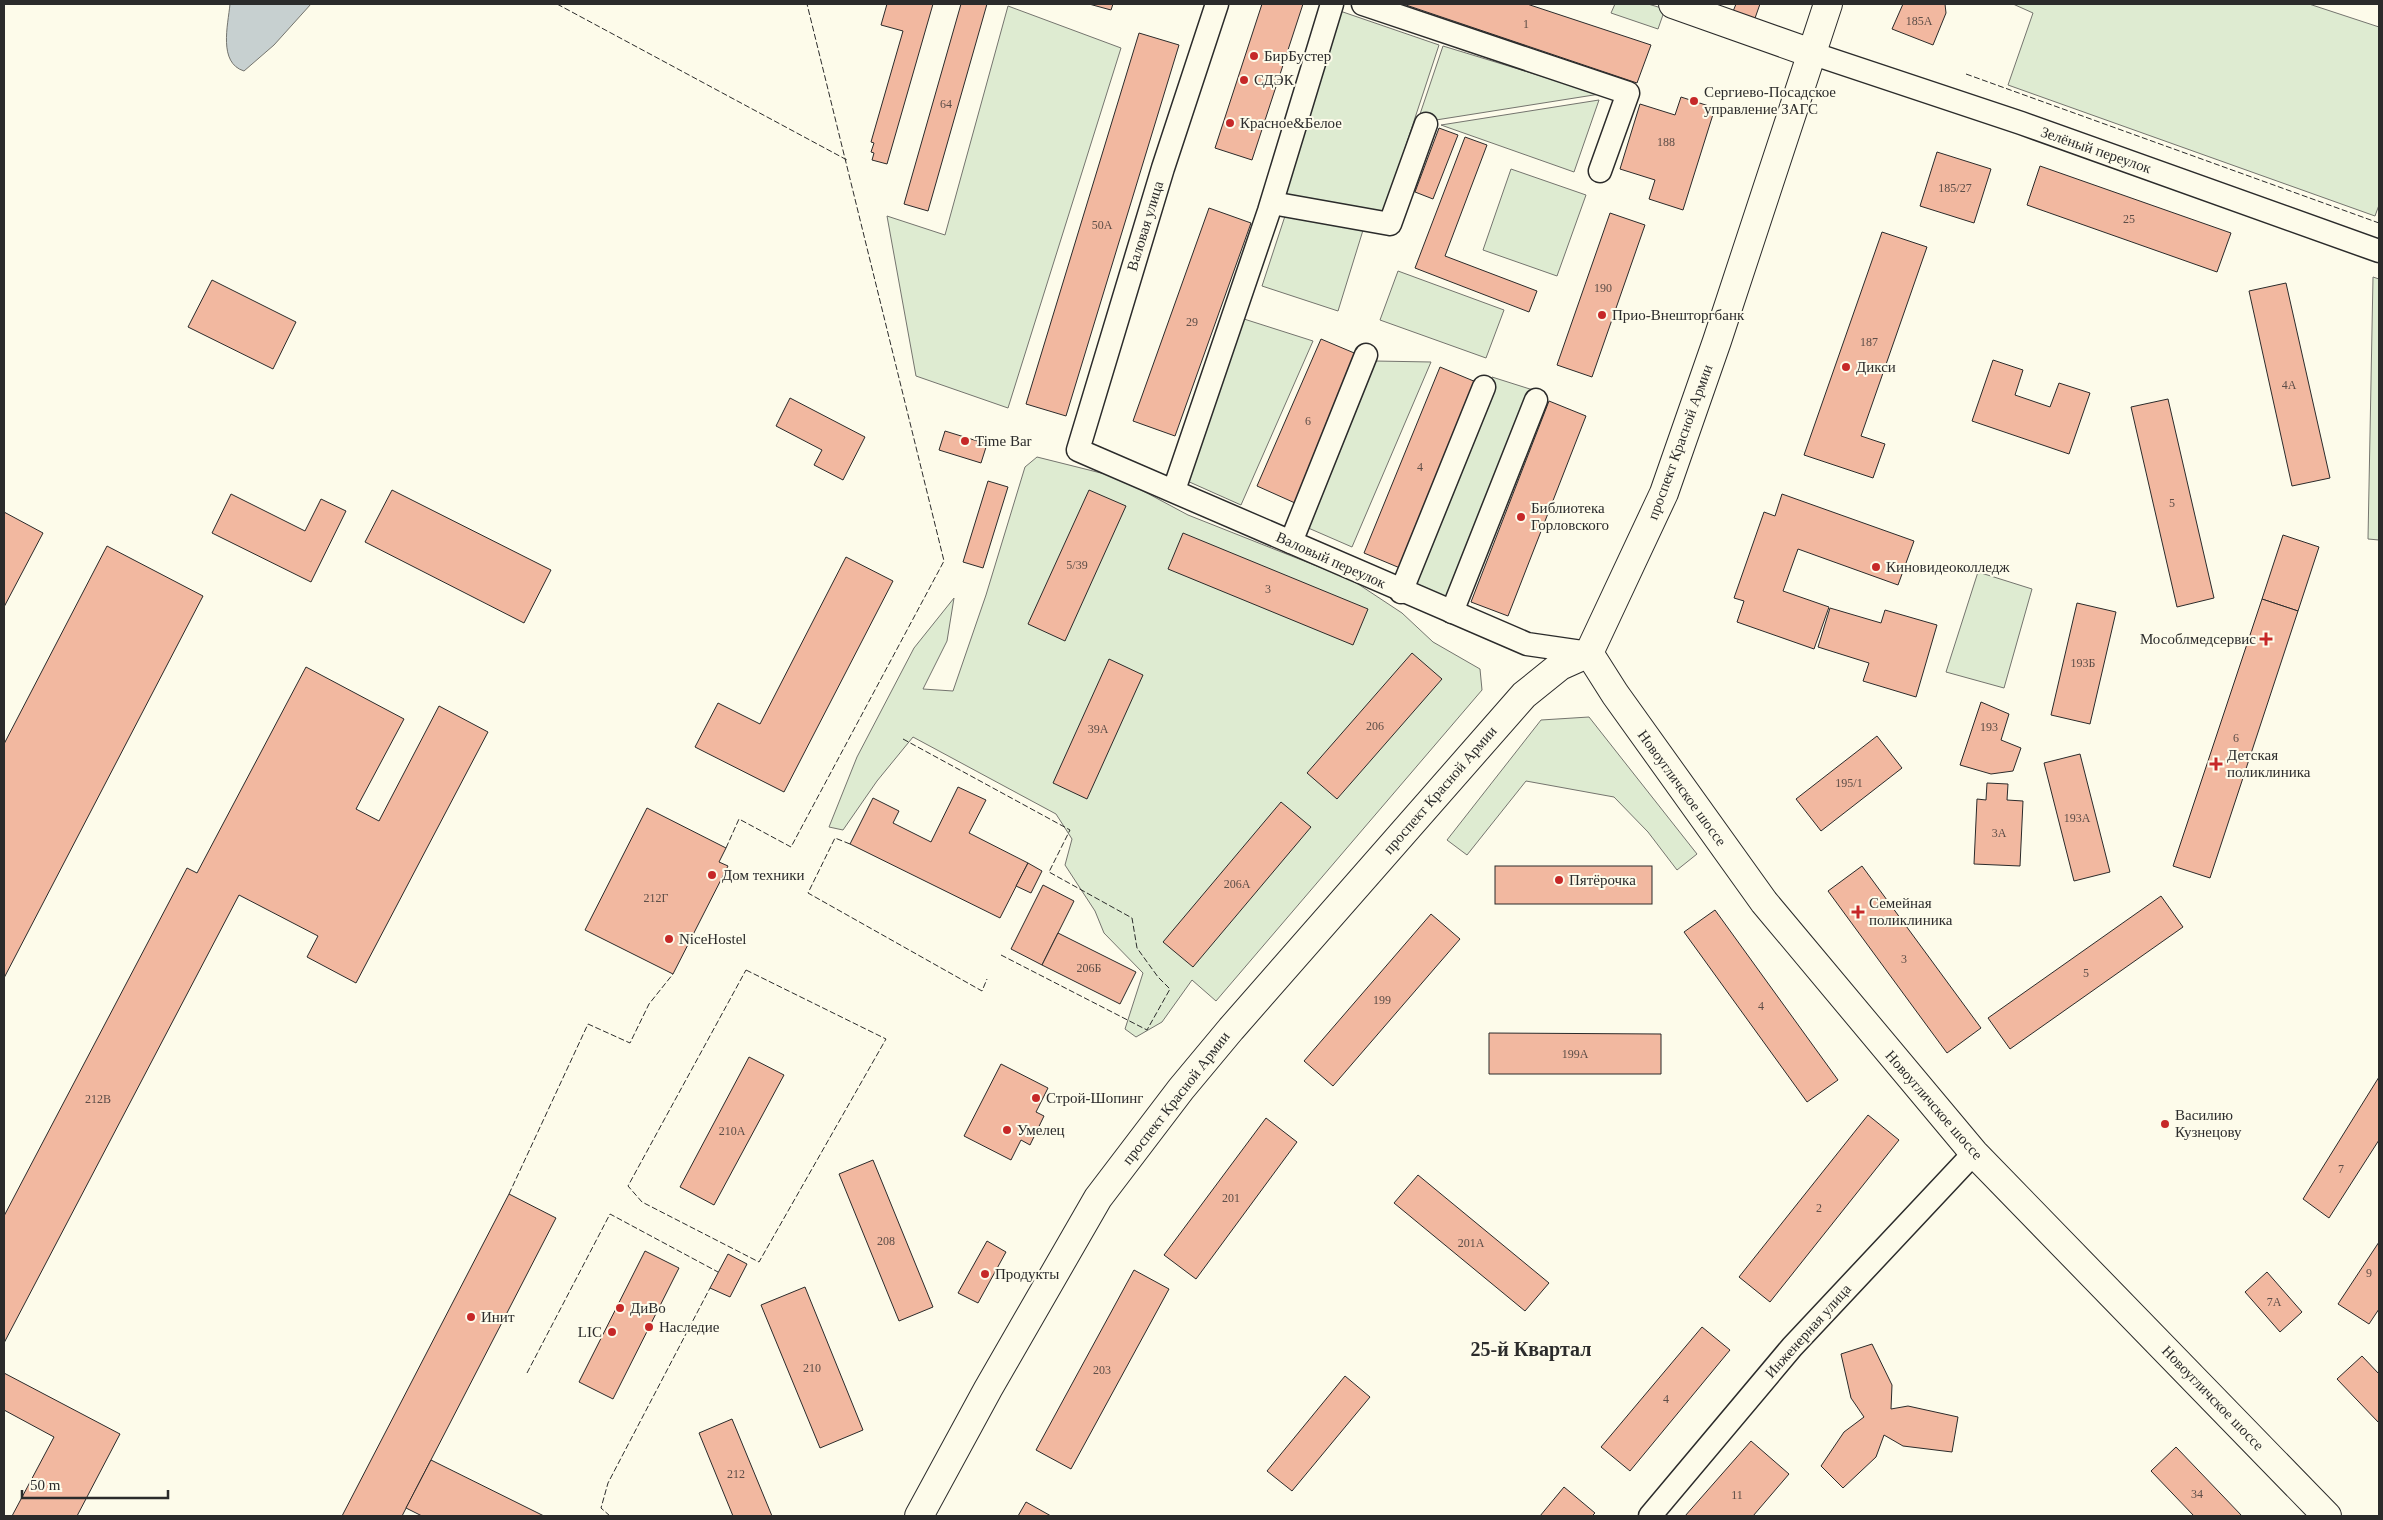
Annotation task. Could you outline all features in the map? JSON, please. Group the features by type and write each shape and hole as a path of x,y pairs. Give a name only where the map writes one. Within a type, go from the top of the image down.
{"main road":[{"path":"1673,4 1811,53"},
{"name":"проспект Красной Армии","path":"919,1516 988,1389 1098,1198 1181,1089 1231,1029 1524,695 1560,666 1588,653 1664,493 1717,341 1828,4"},
{"name":"Новоугличское шоссе","path":"1588,653 1615,694 1764,902 1974,1153 2327,1516"}],"street":[{"name":"Валовая улица","path":"1078,450 1163,168 1217,4"},
{"path":"1174,490 1272,203 1332,4"},
{"path":"1363,4 1628,93 1600,171"},
{"name":"Зелёный переулок","path":"1811,53 2021,123 2379,251"},
{"path":"1272,203 1390,224 1426,124"},
{"path":"1291,542 1366,355"},
{"path":"1401,592 1484,386"},
{"path":"1452,612 1536,400"},
{"name":"Валовый переулок","path":"1078,450 1174,490 1401,592 1527,644 1588,653"},
{"name":"Инженерная улица","path":"1650,1516 1792,1348 1974,1153"}],"green space":[{"path":"1615,4 1648,4 1665,9 1658,29 1611,13"},
{"path":"2013,4 2309,4 2379,27 2379,205 2375,216 2008,85 2033,13"},
{"path":"1008,6 1121,48 1008,408 916,376 887,216 945,235"},
{"path":"1340,11 1439,45 1382,218 1278,199"},
{"path":"1443,46 1600,94 1417,123"},
{"path":"1599,100 1574,172 1441,125"},
{"path":"1511,169 1586,195 1557,276 1483,250"},
{"path":"1286,213 1364,227 1338,311 1262,286"},
{"path":"1398,271 1504,310 1486,358 1380,320"},
{"path":"2373,277 2379,279 2379,540 2368,539"},
{"path":"1244,319 1313,341 1241,505 1185,480"},
{"path":"1375,361 1431,362 1352,547 1306,527"},
{"path":"1492,377 1533,390 1450,600 1414,587"},
{"path":"1037,457 1117,477 1188,515 1352,580 1402,613 1433,642 1480,669 1482,690 1216,1001 1192,980 1162,1022 1136,1037 1125,1029 1143,973 1104,933 1095,911 1065,865 1072,839 1056,814 913,737 877,781 843,830 829,827 857,757 914,648 954,598 947,641 923,689 953,691 986,595 1025,467"},
{"path":"1978,572 2032,589 2004,688 1946,672"},
{"path":"1589,717 1697,854 1677,870 1648,832 1614,797 1526,781 1467,855 1447,840 1541,720"}],"shaded area":[{"path":"230,4 311,4 274,45 244,71 236,67 228,52 227,32"}],"building":[{"path":"887,4 933,4 887,164 872,160 874,153 871,152 874,143 871,142 903,31 881,25"},
{"path":"961,4 987,4 928,211 904,204"},
{"path":"1089,4 1113,4 1111,10"},
{"path":"1262,4 1303,4 1252,160 1215,148"},
{"path":"1403,4 1527,4 1651,45 1637,83"},
{"path":"1736,4 1760,4 1754,21 1732,14"},
{"path":"1903,4 1945,4 1946,13 1933,45 1892,29"},
{"path":"1139,33 1179,45 1066,416 1026,404"},
{"path":"1681,97 1715,108 1683,210 1649,199 1655,180 1620,169 1640,104 1675,115"},
{"path":"1439,128 1458,135 1433,199 1415,192"},
{"path":"1465,137 1487,145 1445,256 1537,291 1529,312 1415,268"},
{"path":"1937,152 1991,169 1974,223 1920,206"},
{"path":"2040,166 2231,233 2217,272 2027,205"},
{"path":"1209,208 1251,223 1175,436 1133,421"},
{"path":"1610,213 1645,225 1592,377 1557,365"},
{"path":"1882,232 1927,247 1861,436 1885,444 1873,478 1804,455"},
{"path":"212,280 296,322 273,369 188,327"},
{"path":"2286,283 2330,478 2292,486 2249,291"},
{"path":"1321,339 1359,355 1295,503 1257,486"},
{"path":"1993,360 2023,370 2015,395 2050,407 2059,383 2090,393 2069,454 1972,421"},
{"path":"1440,367 1476,382 1400,568 1364,553"},
{"path":"790,398 865,437 843,480 814,465 822,450 776,426"},
{"path":"2168,399 2214,598 2177,607 2131,407"},
{"path":"1549,401 1586,416 1508,616 1471,602"},
{"path":"945,431 987,444 981,463 939,450"},
{"path":"988,481 1008,487 983,568 963,562"},
{"path":"392,490 551,570 524,623 365,542"},
{"path":"1089,490 1126,506 1065,641 1028,624"},
{"path":"231,494 305,531 321,499 346,511 311,582 212,533"},
{"name":"Киновидеоколледж","path":"1782,494 1914,541 1898,585 1798,549 1783,591 1829,607 1814,649 1737,622 1744,601 1734,598 1764,512 1775,516"},
{"path":"4,512 43,533 4,607"},
{"path":"1183,533 1368,609 1353,645 1168,569"},
{"path":"2283,535 2319,547 2298,611 2262,599"},
{"path":"107,546 203,596 4,978 4,744"},
{"path":"846,557 893,581 784,792 695,747 718,703 760,724"},
{"path":"2262,599 2298,611 2210,878 2173,866"},
{"path":"2077,603 2116,612 2090,724 2051,715"},
{"path":"1830,608 1881,623 1885,610 1937,625 1916,697 1863,681 1869,663 1818,647"},
{"path":"1412,653 1442,679 1337,799 1307,773"},
{"path":"1109,659 1143,675 1087,799 1053,783"},
{"path":"306,667 404,719 356,809 379,821 439,706 488,732 356,983 307,957 318,936 239,895 4,1343 4,1216 187,868 197,873"},
{"path":"1981,702 2009,714 2001,740 2021,748 2013,771 1991,774 1960,765"},
{"path":"1877,736 1902,768 1821,831 1796,799"},
{"path":"2080,754 2110,872 2074,881 2044,763"},
{"path":"1987,783 2008,784 2007,800 2023,801 2020,866 1974,864 1977,799 1986,800"},
{"path":"958,787 986,800 969,833 1028,863 1000,918 850,844 873,798 899,811 893,823 931,842"},
{"path":"1281,802 1311,827 1193,967 1163,942"},
{"path":"647,808 726,848 719,862 728,866 673,974 585,930"},
{"path":"1028,863 1042,871 1031,893 1016,886"},
{"path":"1495,866 1652,866 1652,904 1495,904"},
{"path":"1862,866 1981,1028 1947,1053 1828,891"},
{"path":"1043,885 1074,901 1042,965 1011,949"},
{"path":"2161,896 2183,927 2010,1049 1988,1018"},
{"path":"1715,910 1838,1080 1807,1102 1684,932"},
{"path":"1431,914 1460,939 1333,1086 1304,1061"},
{"path":"1058,933 1136,972 1120,1004 1042,965"},
{"path":"1489,1033 1661,1034 1661,1074 1489,1074"},
{"path":"749,1057 784,1075 714,1205 680,1187"},
{"path":"1001,1064 1048,1088 1036,1112 1044,1116 1030,1145 1021,1140 1011,1160 964,1136"},
{"path":"2379,1077 2379,1140 2329,1218 2303,1199"},
{"path":"1868,1115 1899,1140 1770,1302 1739,1277"},
{"path":"1266,1118 1297,1142 1196,1279 1164,1255"},
{"path":"873,1160 933,1307 899,1321 839,1174"},
{"path":"1418,1175 1549,1283 1525,1311 1394,1203"},
{"path":"509,1194 556,1218 402,1516 342,1516"},
{"path":"987,1241 1006,1252 978,1303 958,1293"},
{"path":"2379,1242 2379,1309 2369,1324 2338,1304"},
{"path":"645,1251 679,1268 613,1399 579,1382"},
{"path":"728,1254 747,1264 730,1297 710,1288"},
{"path":"1134,1270 1169,1289 1071,1469 1036,1450"},
{"path":"2267,1272 2302,1312 2280,1332 2245,1292"},
{"path":"805,1287 863,1430 820,1448 761,1305"},
{"path":"1702,1327 1730,1350 1630,1471 1601,1447"},
{"path":"1872,1344 1892,1385 1891,1409 1908,1406 1958,1417 1952,1452 1903,1446 1884,1435 1876,1457 1843,1488 1821,1466 1844,1432 1864,1417 1851,1398 1841,1354"},
{"path":"2362,1356 2379,1374 2379,1423 2337,1379"},
{"path":"4,1373 120,1434 77,1516 12,1516 54,1437 4,1410"},
{"path":"1345,1376 1370,1397 1292,1491 1267,1471"},
{"path":"732,1419 772,1516 733,1516 699,1433"},
{"path":"1751,1441 1789,1474 1753,1516 1685,1516"},
{"path":"2176,1447 2242,1516 2194,1516 2151,1471"},
{"path":"431,1460 544,1516 422,1516 406,1508"},
{"path":"1564,1487 1595,1513 1592,1516 1540,1516"},
{"path":"1026,1502 1051,1516 1018,1516"}],"fence":[{"path":"557,4 847,160"},
{"path":"726,848 739,819 791,847 944,561 807,4"},
{"path":"1966,74 2379,223"},
{"path":"903,739 1070,830 1049,872 1132,918 1137,948 1158,977 1170,989 1147,1030 1001,955"},
{"path":"850,844 835,838 808,893 982,991 987,979"},
{"path":"746,970 886,1039 759,1262 642,1202 628,1186 746,970"},
{"path":"509,1194 588,1024 630,1043 649,1004 673,974"},
{"path":"527,1373 610,1214 718,1272"},
{"path":"610,1516 601,1508 608,1483 710,1288"}],"place":[{"name":"БирБустер","path":"1254,56"},
{"name":"СДЭК","path":"1244,80"},
{"name":"Сергиево-Посадское управление ЗАГС","path":"1694,101"},
{"name":"Красное&Белое","path":"1230,123"},
{"name":"Прио-Внешторгбанк","path":"1602,315"},
{"name":"Дикси","path":"1846,367"},
{"name":"Time Bar","path":"965,441"},
{"name":"Библиотека Горловского","path":"1521,517"},
{"name":"Киновидеоколледж","path":"1876,567"},
{"name":"Мособлмедсервис","path":"2266,639"},
{"name":"Детская поликлиника","path":"2216,764"},
{"name":"Дом техники","path":"712,875"},
{"name":"Пятёрочка","path":"1559,880"},
{"name":"Семейная поликлиника","path":"1858,912"},
{"name":"NiceHostel","path":"669,939"},
{"name":"Строй-Шопинг","path":"1036,1098"},
{"name":"Василию Кузнецову","path":"2165,1124"},
{"name":"Умелец","path":"1007,1130"},
{"name":"Продукты","path":"985,1274"},
{"name":"ДиВо","path":"620,1308"},
{"name":"Инит","path":"471,1317"},
{"name":"Наследие","path":"649,1327"},
{"name":"LIC","path":"612,1332"}],"district":[{"name":"25-й Квартал","path":"1531,1349"}]}
